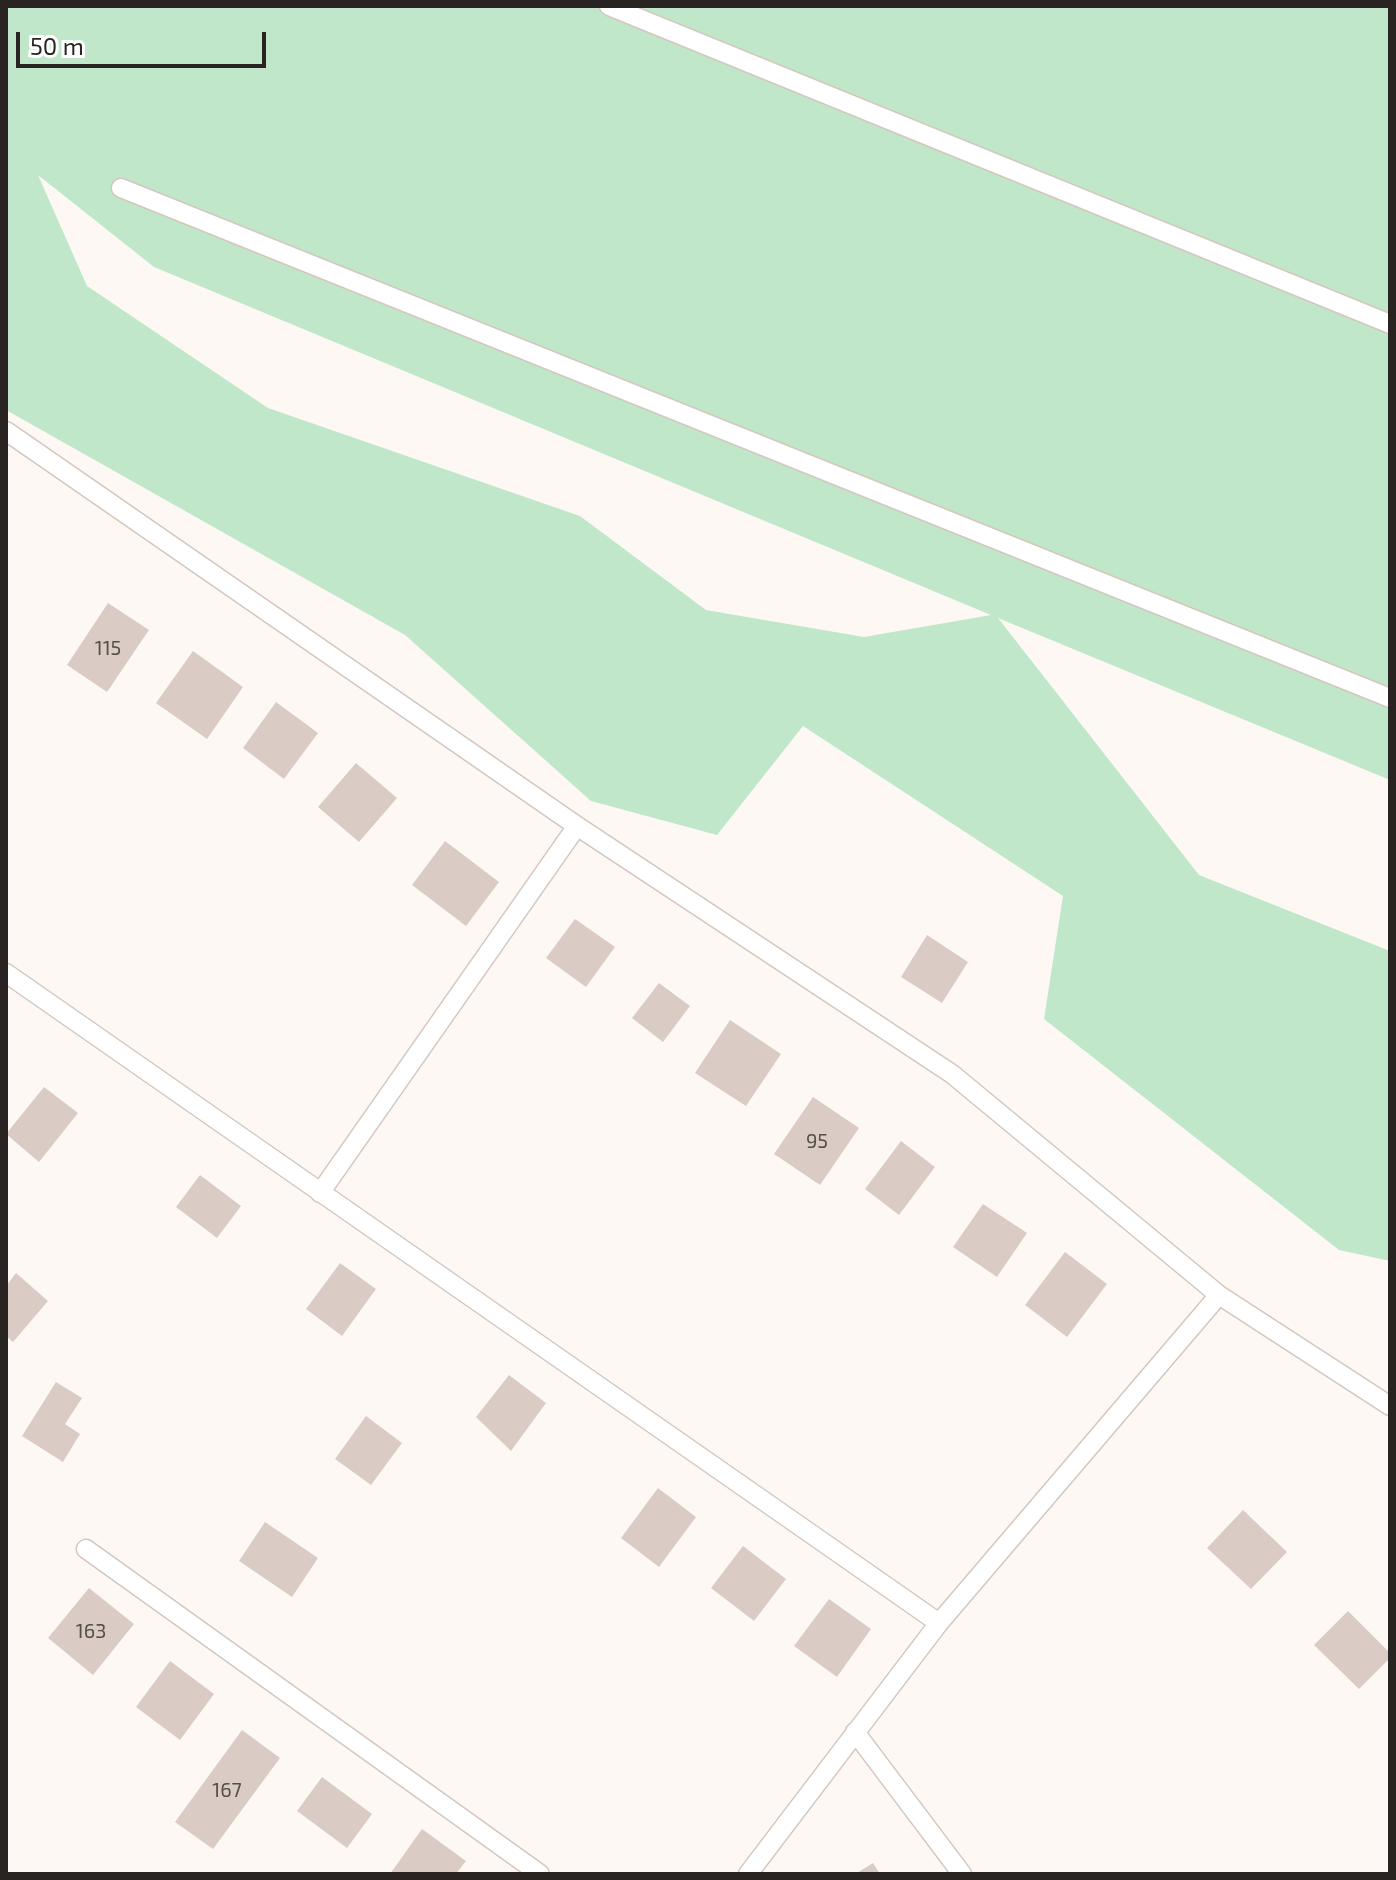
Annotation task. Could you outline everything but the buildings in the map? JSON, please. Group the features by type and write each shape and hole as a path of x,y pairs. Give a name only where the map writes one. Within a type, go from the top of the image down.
{"lane":[{"path":"609,6 1390,324"},
{"path":"121,188 1390,698"},
{"path":"6,431 577,826 952,1074 1219,1295 1390,1406"},
{"path":"320,1193 577,826"},
{"path":"6,973 939,1623"},
{"path":"748,1874 939,1623 1219,1295"},
{"path":"86,1549 540,1874"},
{"path":"855,1732 962,1874"}],"green space":[{"path":"6,6 1390,6 1390,780 998,618 1199,875 1390,951 1390,1261 1339,1250 1044,1019 1063,896 803,726 717,835 591,801 405,635 6,410","holes":["38,175 154,267 991,615 864,637 706,610 580,516 268,408 87,286"]}]}
